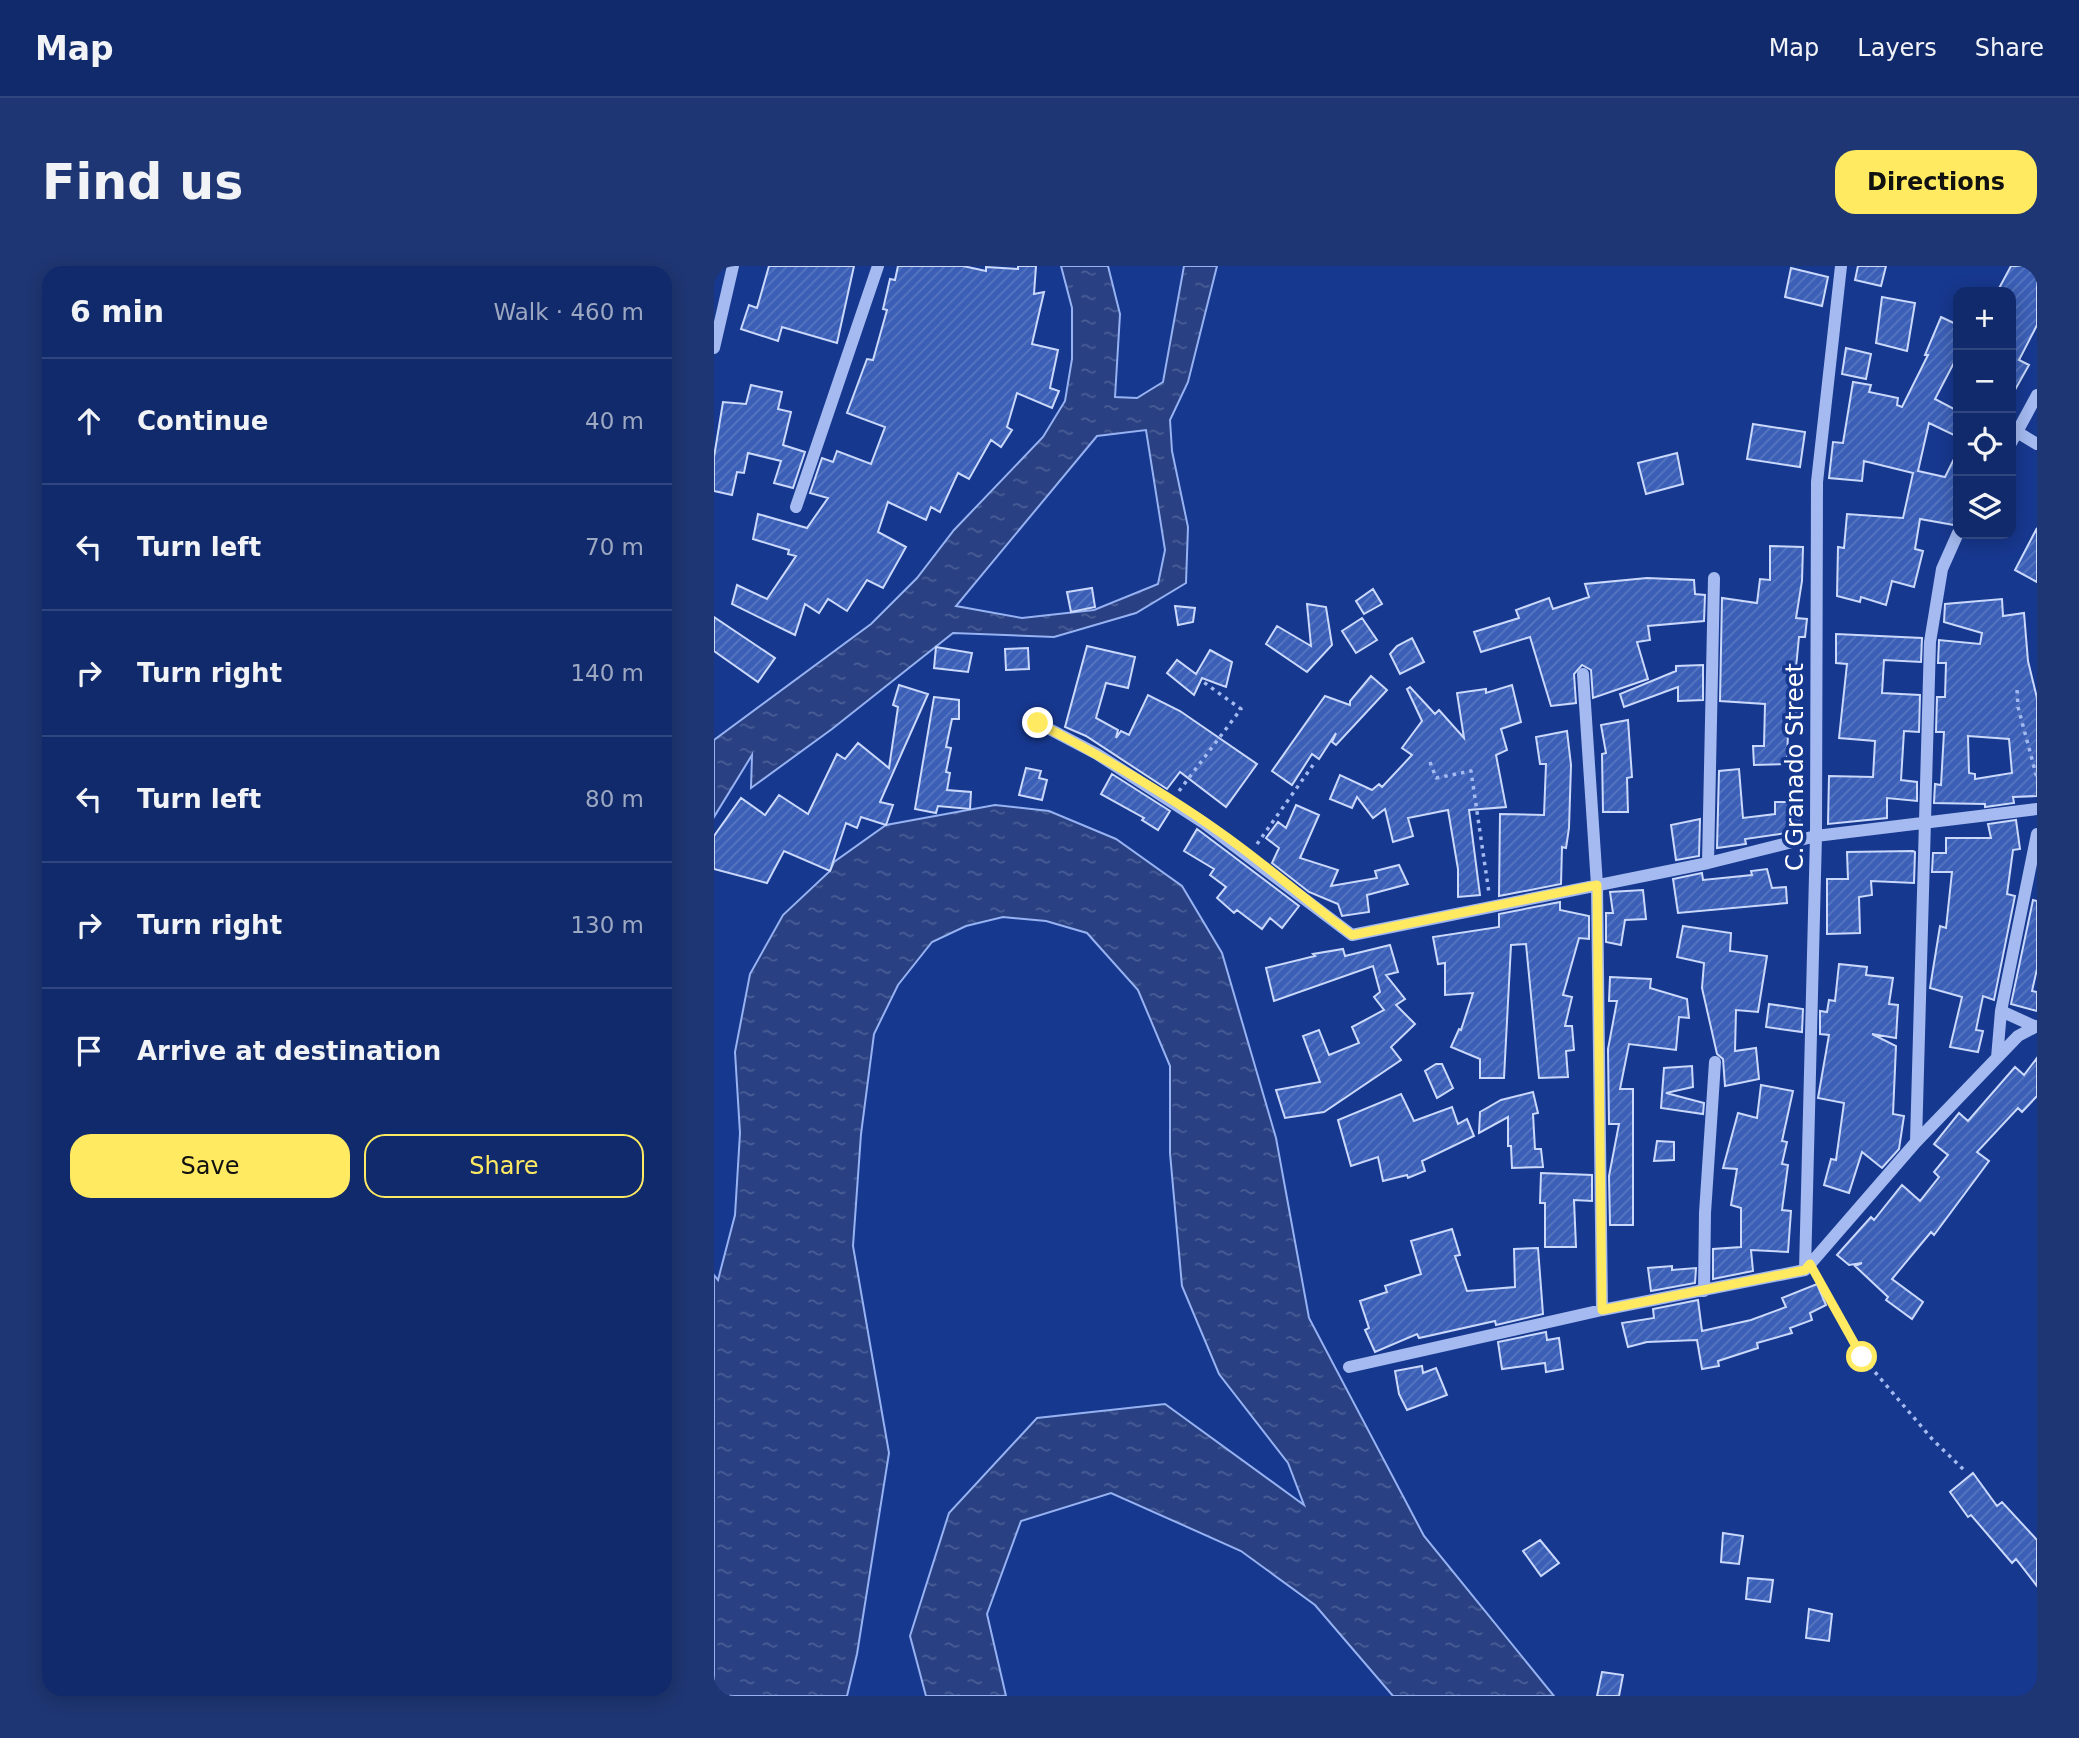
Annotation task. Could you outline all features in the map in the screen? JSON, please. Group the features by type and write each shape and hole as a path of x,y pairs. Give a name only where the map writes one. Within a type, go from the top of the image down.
{"street":[{"path":"714,348 733,266"},
{"path":"796,507 878,266"},
{"name":"C.Granado Street","path":"1807,1267 1816,836 1817,482 1841,266"},
{"path":"2016,434 2037,396"},
{"path":"2016,439 2037,444"},
{"path":"1916,1142 1930,642 1942,569 1955,539"},
{"path":"1708,863 1714,578"},
{"path":"1583,674 1597,885 1602,1310"},
{"path":"1038,723 1097,754 1172,801 1250,855 1352,935 1708,863 1816,836 2037,809"},
{"path":"1997,1058 2001,1011 2037,834"},
{"path":"2001,1011 2036,1026"},
{"path":"1349,1367 1807,1267 1916,1142 2018,1036 2036,1026"},
{"path":"1704,1291 1705,1213 1715,1062"}],"path":[{"path":"1172,801 1241,709 1202,681"},
{"path":"2017,690 2018,707 2037,778"},
{"path":"1430,762 1436,778 1471,771 1491,905"},
{"path":"1250,855 1314,765"},
{"path":"1807,1267 1862,1357 1924,1430 1965,1470"}],"water":[{"path":"1061,266 1108,266 1120,314 1115,397 1137,398 1163,382 1184,266 1217,266 1188,382 1170,420 1172,451 1188,527 1186,583 1136,613 1054,637 953,633 832,729 751,788 752,755 714,817 714,740 871,624 917,578 954,530 1043,437 1065,401 1072,359 1072,308","holes":["1146,430 1165,550 1158,584 1094,610 1022,618 956,606 1097,436"]},
{"path":"995,805 1049,811 1116,839 1182,886 1222,953 1276,1138 1309,1318 1424,1536 1554,1696 1393,1696 1315,1605 1241,1551 1111,1493 1021,1521 987,1614 1006,1696 926,1696 910,1636 949,1513 1037,1418 1165,1404 1304,1505 1288,1463 1219,1374 1182,1286 1170,1153 1170,1066 1138,990 1087,933 1046,921 1003,917 966,926 932,942 898,985 874,1034 861,1134 853,1246 889,1453 857,1654 847,1696 714,1696 714,1275 718,1280 735,1215 740,1133 735,1052 750,974 783,915 830,871 834,862 886,825"}],"building":[{"path":"769,266 854,266 837,343 782,327 778,341 741,329 749,305 757,308"},
{"path":"898,266 963,266 986,271 986,267 1018,269 1018,266 1036,266 1034,294 1044,292 1032,344 1058,350 1050,388 1059,391 1052,408 1017,393 1007,427 1012,430 1001,447 991,440 969,479 958,473 940,512 931,507 926,520 888,502 878,532 906,547 883,588 867,580 847,611 828,599 819,613 805,604 795,635 732,604 737,585 767,599 796,556 788,554 789,550 753,539 758,514 807,528 828,498 810,493 822,458 833,462 837,451 871,464 885,427 847,413 867,359 873,360 887,310 883,309 890,279 895,280"},
{"path":"1858,266 1886,266 1881,286 1855,280"},
{"path":"2011,266 2037,266 2037,325 2019,360 2029,365 2016,388 2016,287 2000,287"},
{"path":"1791,268 1828,277 1822,306 1785,297"},
{"path":"1882,297 1915,303 1907,351 1876,343"},
{"path":"1941,317 1953,323 1953,365 1935,399 1953,408 1953,435 1929,423 1918,471 1945,477 1953,461 1953,525 1920,519 1915,549 1923,551 1914,587 1892,581 1886,605 1861,597 1860,602 1837,596 1838,547 1844,548 1847,514 1903,518 1913,473 1864,461 1862,481 1829,478 1833,442 1843,443 1853,382 1871,385 1869,392 1898,398 1897,405 1902,407 1928,355 1925,355"},
{"path":"1846,348 1871,354 1866,379 1842,374"},
{"path":"751,385 782,392 778,409 791,412 783,445 805,452 793,488 774,483 781,461 748,453 744,473 737,472 732,495 714,491 714,457 723,402 746,404"},
{"path":"1753,424 1805,432 1800,467 1747,459"},
{"path":"1677,453 1683,484 1646,494 1638,463"},
{"path":"2037,528 2037,582 2015,570"},
{"path":"1770,546 1803,547 1802,581 1796,618 1807,619 1805,637 1799,637 1795,678 1801,678 1794,731 1788,731 1787,764 1754,765 1753,746 1764,746 1765,704 1720,701 1722,598 1757,603 1760,579 1770,580"},
{"path":"1647,578 1694,580 1695,594 1705,595 1704,621 1648,626 1650,640 1637,642 1648,679 1593,698 1591,670 1582,665 1574,674 1576,703 1551,706 1530,637 1481,652 1474,632 1519,618 1516,610 1549,598 1553,609 1589,597 1585,584"},
{"path":"1092,588 1095,607 1071,612 1067,592"},
{"path":"1373,589 1382,604 1364,614 1356,601"},
{"path":"2002,599 2003,616 2024,613 2028,661 2037,698 2037,796 2013,797 2014,803 1985,807 1985,804 1934,803 1935,784 1941,785 1944,732 1936,732 1937,697 1945,697 1946,663 1938,663 1939,640 1980,644 1982,633 1944,622 1945,604","holes":["1968,736 2009,739 2012,773 1975,779 1975,774 1969,773"]},
{"path":"1307,604 1326,607 1332,645 1307,672 1266,644 1277,626 1311,646"},
{"path":"1175,606 1195,608 1193,622 1178,625"},
{"path":"714,617 775,658 758,682 714,651"},
{"path":"1362,618 1377,640 1356,653 1342,631"},
{"path":"1836,634 1922,638 1921,662 1884,660 1882,693 1920,695 1919,732 1904,731 1901,780 1917,782 1917,801 1887,798 1887,818 1828,824 1829,776 1873,777 1875,741 1839,738 1847,664 1836,663"},
{"path":"1412,638 1424,662 1400,674 1390,654 1397,646"},
{"path":"1087,646 1135,657 1128,688 1106,683 1096,718 1118,730 1116,738 1121,731 1129,735 1148,695 1180,711 1257,764 1226,807 1180,772 1167,789 1086,736 1065,727"},
{"path":"936,647 972,653 968,672 934,668"},
{"path":"1028,648 1029,669 1006,670 1005,649"},
{"path":"1210,650 1232,662 1226,687 1202,678 1194,695 1167,673 1177,660 1196,674"},
{"path":"1703,665 1703,700 1678,701 1678,687 1624,707 1620,694 1676,671 1676,666"},
{"path":"1371,676 1387,690 1336,745 1332,742 1336,733 1319,759 1312,754 1292,785 1272,771 1325,696 1350,705 1350,701"},
{"path":"899,685 928,694 880,802 893,805 886,825 861,817 857,828 846,823 830,871 784,851 767,883 714,869 714,836 741,798 765,815 779,795 808,814 837,754 845,759 858,743 889,768 898,707 893,705"},
{"path":"1512,685 1521,722 1501,729 1507,750 1496,755 1506,807 1469,810 1480,895 1458,897 1458,869 1448,810 1408,818 1413,836 1393,842 1385,809 1373,818 1357,797 1352,808 1330,799 1340,775 1372,790 1379,784 1382,787 1412,755 1402,748 1422,721 1407,689 1410,687 1435,714 1439,710 1464,738 1457,693 1486,689 1486,693"},
{"path":"934,697 959,700 959,719 952,719 946,747 951,748 946,772 950,773 947,790 971,792 970,809 938,806 936,813 915,809"},
{"path":"1628,720 1632,777 1627,778 1628,812 1603,812 1602,754 1606,753 1601,725"},
{"path":"1567,731 1571,765 1569,828 1566,848 1562,847 1561,884 1499,896 1500,814 1544,815 1546,764 1540,764 1536,737"},
{"path":"1026,768 1041,771 1039,778 1047,780 1042,800 1019,795"},
{"path":"1739,769 1743,818 1775,814 1775,802 1799,802 1800,831 1745,839 1746,844 1717,848 1719,771"},
{"path":"1112,774 1170,811 1158,830 1142,820 1144,818 1101,794"},
{"path":"1296,805 1319,815 1300,858 1338,870 1331,886 1377,878 1375,871 1399,865 1408,884 1367,895 1369,912 1342,916 1338,904 1309,892 1272,863 1279,848 1266,838 1278,822 1286,828"},
{"path":"1700,819 1699,856 1676,860 1671,825"},
{"path":"2016,820 2020,849 2013,850 2007,894 2015,896 1994,1000 1983,996 1976,1030 1983,1031 1978,1052 1950,1047 1962,997 1930,988 1940,926 1946,928 1952,872 1932,872 1933,853 1946,853 1946,838 1991,838 1988,824"},
{"path":"1197,829 1299,906 1282,928 1270,918 1262,929 1237,910 1234,913 1217,898 1226,887 1210,875 1214,869 1184,851"},
{"path":"1913,851 1914,883 1871,881 1872,895 1859,897 1860,933 1827,934 1827,879 1848,879 1847,852"},
{"path":"1767,869 1772,888 1786,887 1787,903 1678,913 1673,879 1702,873 1703,880 1752,875 1751,871"},
{"path":"1643,890 1646,919 1625,920 1621,945 1606,942 1606,913 1613,913 1610,892"},
{"path":"2033,900 2037,901 2037,969 2032,991 2037,992 2037,1011 2011,1004"},
{"path":"1560,902 1560,910 1589,916 1589,939 1579,938 1563,995 1572,997 1565,1026 1572,1026 1574,1050 1566,1051 1568,1077 1539,1078 1526,944 1511,945 1504,1078 1480,1078 1480,1059 1451,1047 1459,1029 1461,1030 1473,993 1445,995 1445,963 1438,964 1433,937 1499,927 1499,914"},
{"path":"1683,926 1731,933 1730,951 1767,956 1758,1012 1736,1010 1735,1051 1756,1048 1759,1079 1725,1086 1723,1059 1717,1054 1702,988 1704,963 1677,957"},
{"path":"1390,945 1398,972 1386,975 1405,999 1396,1005 1415,1024 1391,1047 1401,1060 1324,1112 1285,1118 1276,1090 1320,1082 1303,1036 1319,1030 1329,1055 1359,1043 1352,1027 1384,1010 1374,997 1380,992 1373,966 1274,1001 1266,968 1315,956 1313,954 1343,949 1345,956"},
{"path":"1839,964 1867,967 1866,975 1893,978 1889,1004 1898,1005 1896,1038 1872,1034 1896,1046 1893,1114 1904,1116 1899,1149 1882,1168 1862,1152 1849,1193 1824,1185 1831,1159 1836,1160 1844,1103 1818,1098 1829,1035 1820,1034 1820,1011 1827,1012 1829,1000 1835,1001"},
{"path":"1610,977 1651,979 1650,988 1687,999 1689,1018 1679,1017 1676,1050 1629,1044 1620,1089 1633,1089 1633,1225 1610,1225 1609,1176 1619,1124 1609,1124 1608,1049 1617,1001 1609,1001"},
{"path":"1769,1004 1803,1009 1802,1032 1766,1027"},
{"path":"2037,1058 2037,1096 2022,1112 2018,1108 1977,1152 1989,1161 1934,1235 1931,1232 1892,1279 1923,1302 1912,1319 1886,1300 1888,1297 1855,1266 1862,1263 1849,1265 1837,1255 1871,1217 1874,1220 1902,1185 1920,1201 1939,1177 1934,1172 1948,1155 1934,1144 1959,1113 1968,1121 2015,1067 2024,1075"},
{"path":"1436,1064 1442,1064 1453,1088 1437,1098 1425,1071"},
{"path":"1692,1066 1693,1087 1666,1093 1704,1103 1703,1114 1661,1108 1664,1068"},
{"path":"1761,1085 1793,1091 1782,1141 1787,1142 1782,1164 1788,1165 1782,1210 1791,1211 1788,1252 1751,1250 1753,1271 1713,1279 1713,1249 1741,1247 1741,1208 1731,1205 1737,1169 1723,1168 1738,1113 1757,1118"},
{"path":"1533,1092 1538,1113 1533,1114 1535,1149 1541,1149 1543,1167 1512,1168 1511,1146 1508,1146 1508,1117 1479,1133 1480,1112 1501,1100"},
{"path":"1401,1094 1414,1121 1452,1107 1458,1124 1467,1119 1474,1136 1422,1161 1425,1171 1408,1178 1407,1175 1383,1181 1378,1157 1351,1166 1338,1120"},
{"path":"1657,1141 1674,1142 1674,1160 1654,1161"},
{"path":"1541,1173 1592,1175 1592,1201 1574,1200 1576,1247 1545,1247 1545,1203 1540,1203"},
{"path":"1452,1229 1460,1255 1455,1256 1467,1291 1515,1287 1514,1249 1538,1248 1543,1314 1496,1325 1495,1321 1419,1338 1417,1334 1375,1352 1365,1330 1369,1328 1360,1301 1387,1292 1385,1286 1421,1274 1411,1241"},
{"path":"1672,1266 1672,1270 1696,1268 1695,1283 1651,1291 1648,1268"},
{"path":"1817,1284 1826,1305 1810,1313 1812,1320 1790,1328 1792,1333 1757,1343 1758,1348 1718,1361 1719,1366 1702,1369 1697,1340 1647,1342 1628,1347 1622,1323 1654,1318 1653,1309 1698,1300 1702,1331 1751,1320 1786,1307 1782,1298"},
{"path":"1546,1332 1547,1340 1559,1338 1563,1369 1546,1372 1545,1363 1502,1369 1498,1342"},
{"path":"1422,1366 1423,1373 1436,1368 1447,1395 1407,1410 1399,1394 1395,1371"},
{"path":"1973,1473 1997,1506 2002,1502 2037,1540 2037,1586 2016,1559 2012,1563 1971,1515 1968,1517 1950,1492"},
{"path":"1723,1533 1743,1536 1739,1564 1721,1562"},
{"path":"1540,1540 1559,1563 1541,1576 1523,1551"},
{"path":"1748,1578 1773,1580 1770,1602 1746,1599"},
{"path":"1809,1609 1832,1614 1829,1641 1806,1638"},
{"path":"1602,1672 1623,1675 1619,1696 1597,1696"}],"route":[{"path":"1038,723 1097,754 1242,848 1352,935 1597,885 1602,1310 1805,1270 1810,1264 1862,1357"}]}
